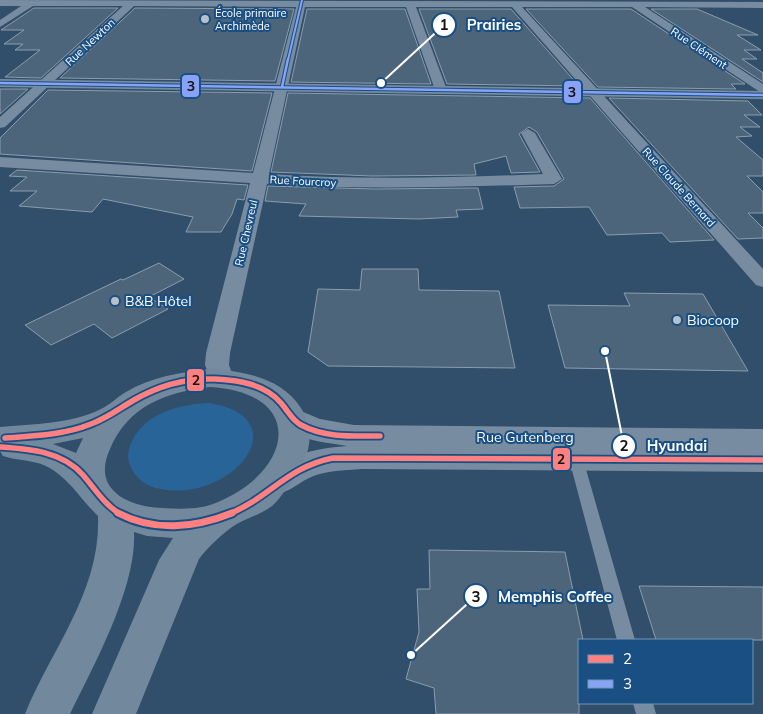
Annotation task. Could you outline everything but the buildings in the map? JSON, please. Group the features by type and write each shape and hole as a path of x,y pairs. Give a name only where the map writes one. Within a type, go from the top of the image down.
{"main road":[{"path":"91,483 88,472 92,448 100,431 114,416 134,400 164,386 197,379 222,379 245,383 265,391 281,403 291,418 294,434 293,450 289,461 274,483 263,494 210,524 186,546 167,585 114,714"},
{"path":"0,438 69,432 114,416"},
{"path":"0,447 56,456 70,463 91,483 104,504 115,512 144,523 161,526 198,523 233,512"},
{"path":"47,714 110,574 118,541 115,512"}],"street":[{"path":"0,24 34,2"},
{"name":"Rue Newton","path":"0,124 133,2"},
{"path":"0,3 302,2 410,4 513,2 635,5 763,5"},
{"name":"Rue Chevreul","path":"222,379 217,365 218,353 258,179 302,2"},
{"name":"Rue Claude Bernard","path":"513,2 763,281"},
{"path":"410,4 440,90"},
{"name":"Rue Clément","path":"635,5 763,90"},
{"path":"0,83 763,95"},
{"name":"Rue Fourcroy","path":"0,162 258,179 376,184 554,179 528,133"},
{"name":"Rue Gutenberg","path":"291,418 319,431 354,436 763,440"},
{"name":"Rue Gutenberg","path":"274,483 302,466 334,458 763,460"}],"lane":[{"path":"576,459 626,639"}],"shaded area":[{"path":"209,403 236,412 250,425 253,440 246,457 232,472 211,484 187,490 156,488 138,478 129,463 128,453 135,435 143,426 162,413 186,406"}],"transit line":[{"name":"3","path":"282,87 302,0"},
{"name":"3","path":"0,83 763,95"},
{"name":"2","path":"5,438 42,435 91,425 153,391 173,384 204,379 232,381 259,387 275,397 298,423 310,429 340,435 380,436"},
{"name":"2","path":"0,447 54,455 70,463 78,470 103,501 118,513 145,524 164,526 187,525 222,517 254,501 299,469 320,460 333,458 763,460"}],"place":[{"name":"École primaire Archimède","path":"205,19"},
{"name":"Prairies","path":"381,83"},
{"name":"B&B Hôtel","path":"115,301"},
{"name":"Biocoop","path":"677,320"},
{"name":"Hyundai","path":"605,351"},
{"name":"Memphis Coffee","path":"411,655"}]}
